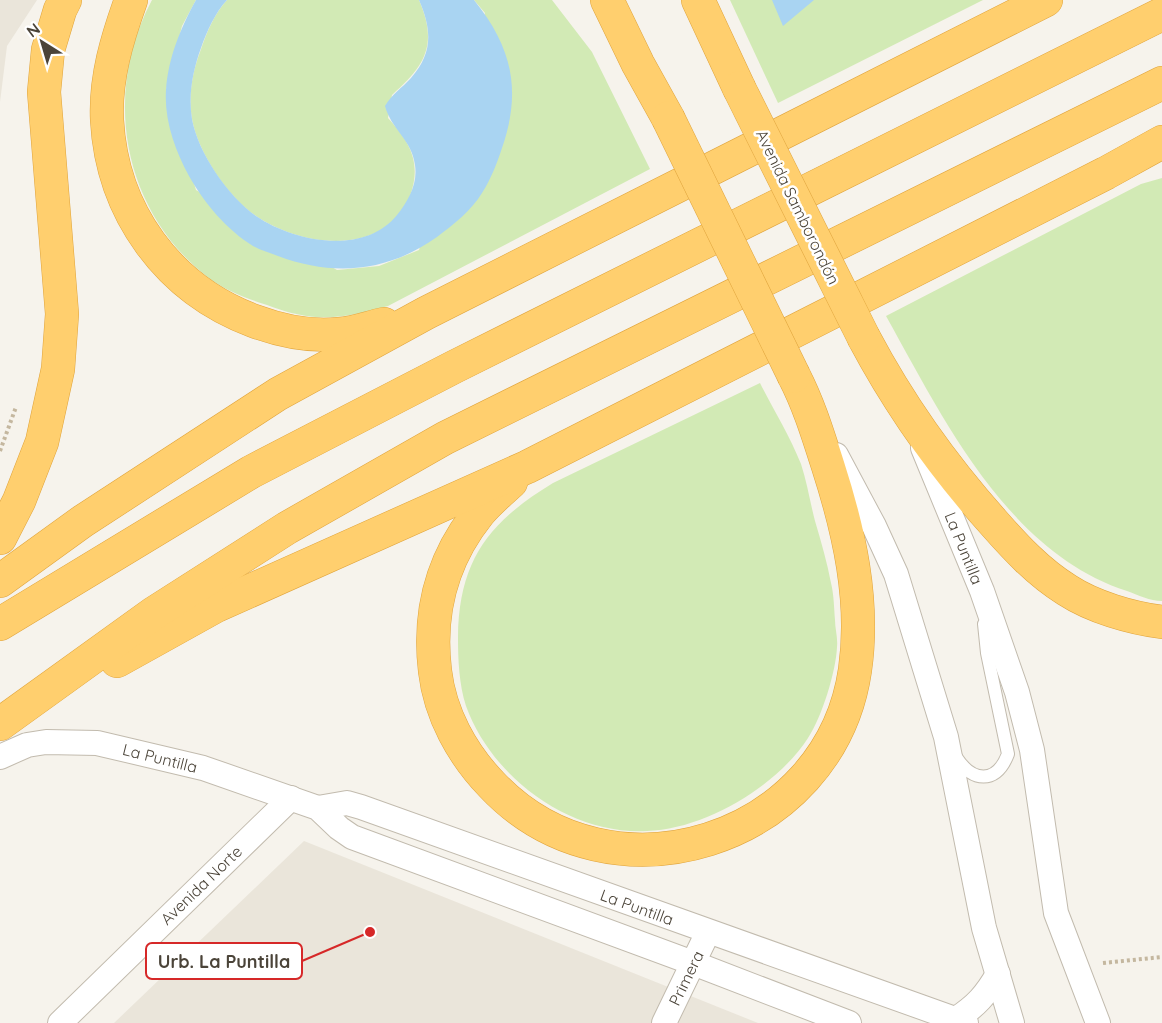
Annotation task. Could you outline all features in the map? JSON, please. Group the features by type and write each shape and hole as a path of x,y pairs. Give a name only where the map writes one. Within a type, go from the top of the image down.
{"highway":[{"path":"0,538 19,501 42,442 58,369 62,314 44,92 48,50 65,0"},
{"path":"131,0 116,40 109,78 108,120 113,158 123,191 138,225 156,252 186,283 210,300 274,328 306,333 340,334 426,313"},
{"path":"589,0 638,64"},
{"path":"527,467 480,512 457,543 441,579 434,612 432,650 436,681 446,716 461,747 478,771 501,795 525,814 552,830 585,843 617,849 648,850 681,847 713,839 746,824 781,801 808,774 831,742 847,704 855,671 858,631 853,563 843,513 809,405 668,118 638,64 607,0"},
{"name":"Avenida Samborondón","path":"698,0 709,15 739,88 885,377 971,498 1038,570 1068,591 1106,609 1162,622"},
{"path":"0,581 83,521 278,394 426,313 1023,9 1046,0"},
{"path":"0,624 251,472 486,351 1162,14"},
{"path":"0,725 154,612 287,528 445,438 1162,83"},
{"path":"0,725 216,606 527,467 1162,142"},
{"path":"1106,172 1162,154"}],"street":[{"path":"809,405 874,526 896,574 946,737 984,928 1012,1023"},
{"name":"La Puntilla","path":"907,410 982,591 1017,692 1032,750 1056,913 1076,965 1091,1016"},
{"name":"La Puntilla","path":"0,757 27,744 97,743 203,768 318,808 352,837 849,1023"},
{"name":"Avenida Norte","path":"60,1023 291,798"},
{"name":"La Puntilla","path":"318,808 347,804 361,807 961,1021 987,992 998,974"},
{"name":"Primera","path":"664,1023 708,932"}],"lane":[{"path":"946,737 965,770 976,776 986,777 996,773 1004,765 1008,754 987,653 982,591"}],"path":[{"path":"1076,965 1162,957"}],"shaded area":[{"path":"0,0 37,0 7,46 0,102"},
{"path":"304,841 758,1023 114,1023"}],"green space":[{"path":"152,0 196,0 182,26 166,90 196,190 337,270 379,266 419,250 485,13 474,0 552,0 592,52 650,169 388,306 335,317 304,316 273,307 223,287 210,279 180,252 157,221 140,187 129,150 125,113 127,74 136,37"},
{"path":"227,0 419,0 428,29 425,53 413,74 392,95 388,118 408,145 415,173 410,196 398,216 382,230 362,238 340,241 318,240 296,235 275,227 245,208 216,173 195,132 191,94 195,68 205,38 214,18"},
{"path":"730,0 983,0 778,103"},
{"path":"1162,178 1162,601 1140,596 1085,572 1047,546 1013,514 983,477 956,438 886,316 1141,184"},
{"path":"760,383 801,464 832,588 837,640 836,657 827,694 813,729 795,756 759,788 738,802 693,822 647,831 618,830 590,823 563,812 537,797 514,778 494,756 478,732 466,706 459,672 458,637 464,586 472,565 482,546 495,529 511,513 553,483"}],"water":[{"path":"196,0 227,0 215,16 206,35 192,83 192,119 195,132 208,159 235,197 256,216 289,233 328,241 366,236 383,228 397,215 411,192 416,172 413,156 385,106 418,69 427,50 428,31 419,0 474,0 487,17 505,52 512,88 508,127 502,148 491,177 478,199 456,222 418,249 399,258 360,268 320,267 299,263 259,249 243,240 209,206 195,186 179,156 169,124 166,90 169,66 180,32"},
{"path":"772,0 814,0 783,26"}],"place":[{"name":"Urb. La Puntilla","path":"370,932"}]}
